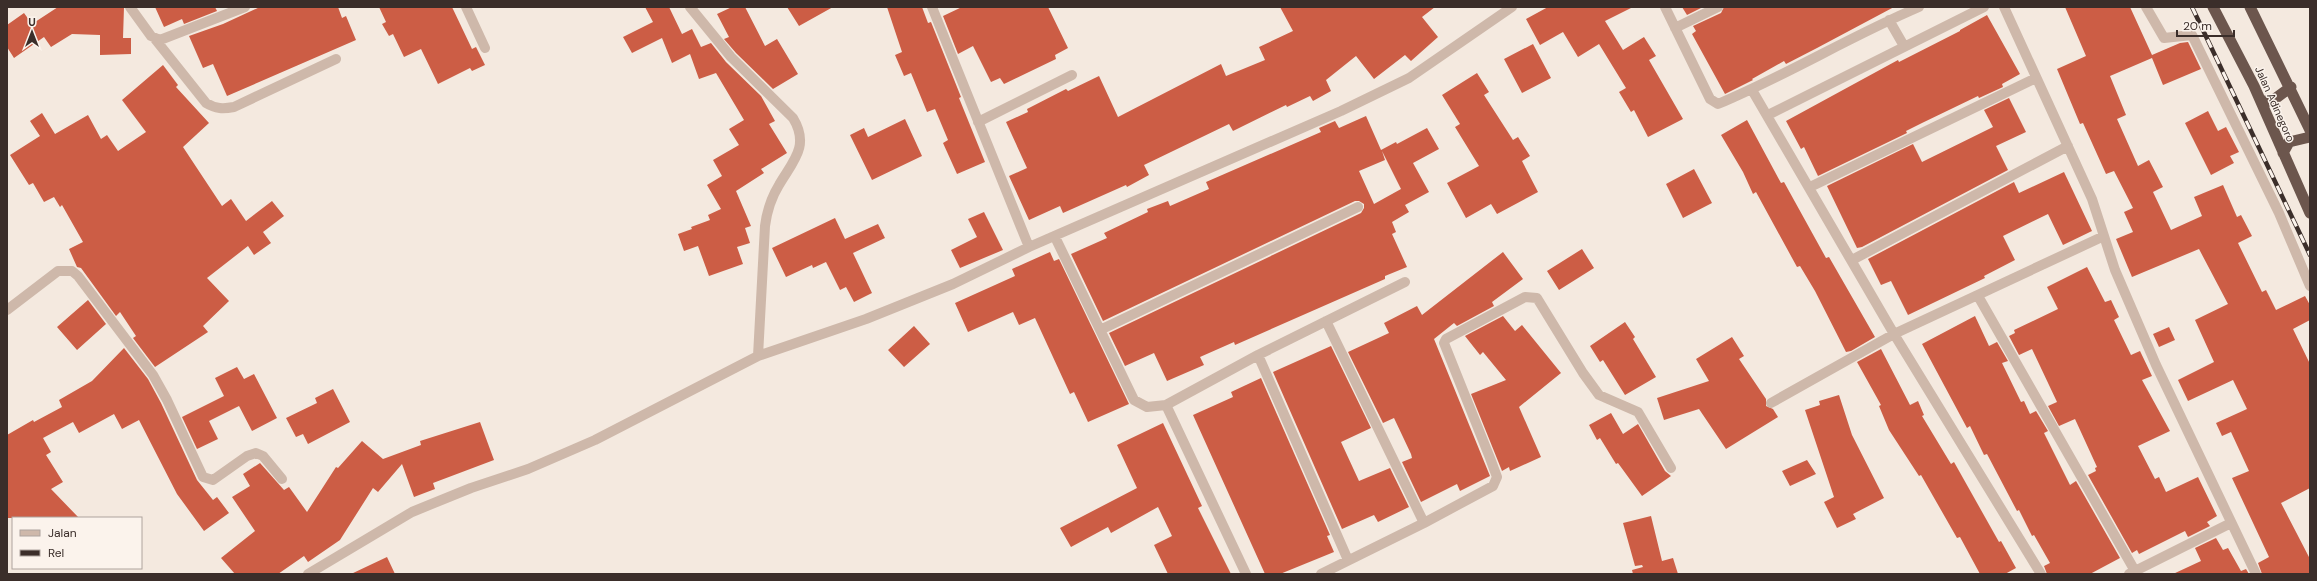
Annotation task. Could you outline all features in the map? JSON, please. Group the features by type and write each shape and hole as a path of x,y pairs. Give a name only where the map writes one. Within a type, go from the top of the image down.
{"highway":[{"name":"Jalan Adinegoro","path":"2213,7 2260,101 2310,213"},
{"name":"Jalan Adinegoro","path":"2250,7 2291,87 2310,130"},
{"path":"2260,101 2272,101 2291,87"},
{"path":"2283,153 2289,142 2294,139 2310,137"}],"street":[{"path":"130,7 206,103 214,108 224,109 234,107 336,59"},
{"path":"155,39 168,39 245,7"},
{"path":"466,7 485,48"},
{"path":"690,7 731,57 793,118 800,129 801,142 796,156 778,186 768,207 758,356"},
{"path":"308,574 412,512 471,488 528,469 595,440 758,356 866,319 953,284 1029,247 1055,237 1340,111 1409,78 1512,7"},
{"path":"1665,7 1710,99 1718,104 1752,90 1889,20 1919,7"},
{"path":"1675,28 1718,7"},
{"path":"1768,115 1984,7"},
{"path":"2004,7 2092,199 2115,270 2156,365 2256,574"},
{"path":"2146,7 2164,38 2192,35 2278,213 2310,286"},
{"path":"933,8 1029,247"},
{"path":"1889,20 1904,46"},
{"path":"978,122 1072,75"},
{"path":"1810,187 2036,78"},
{"path":"1752,90 1810,187 1894,334 2042,574"},
{"path":"1852,260 2068,146"},
{"path":"1100,330 1358,207"},
{"path":"1771,403 1894,334 2104,236"},
{"path":"1055,237 1134,400 1147,407 1166,405 1258,355 1405,282"},
{"path":"2299,263 2310,261"},
{"path":"7,310 58,271 72,271 78,276 153,375 167,400 204,477 213,480 246,456 256,453 263,456 282,479"},
{"path":"1978,296 2132,572 2148,570 2231,523"},
{"path":"1321,574 1424,523 1493,486 1497,477 1444,343 1446,339 1525,297 1537,298 1583,373 1599,395 1638,412 1671,468"},
{"path":"1326,321 1424,523"},
{"path":"1258,355 1348,560"},
{"path":"1166,405 1246,574"}],"building":[{"path":"58,7 124,7 123,38 131,38 131,54 100,55 100,35 72,34 51,47 44,37 14,58 7,47 7,25 24,13 32,24"},
{"path":"155,7 215,7 217,11 184,24 182,19 164,27"},
{"path":"260,7 338,7 342,18 346,16 356,40 227,96 213,64 203,68 189,36 223,24"},
{"path":"379,7 452,7 472,49 476,47 485,65 472,71 470,68 438,84 421,49 404,57 393,34 389,36 382,24 386,22"},
{"path":"645,7 669,7 682,34 692,29 701,47 711,43 726,62 761,96 775,121 769,124 787,153 761,169 764,173 736,191 751,226 745,228 750,243 737,247 743,264 709,276 698,246 684,251 678,234 692,229 691,227 710,220 708,215 721,209 707,185 722,176 713,160 739,145 729,129 744,120 716,73 699,79 690,54 672,63 662,38 632,53 623,37 653,22"},
{"path":"732,7 745,7 765,46 777,39 798,74 773,89 736,53 724,39 729,37 717,14"},
{"path":"787,7 833,7 799,26"},
{"path":"887,7 922,7 928,23 931,22 961,97 959,98 985,162 957,174 943,143 948,140 935,109 927,112 911,73 904,76 895,55 902,52"},
{"path":"962,7 1048,7 1068,48 1055,55 1056,59 1004,84 1000,78 991,82 973,46 958,54 943,16"},
{"path":"1280,7 1435,7 1422,17 1438,37 1411,61 1405,55 1374,79 1356,56 1326,80 1331,91 1313,101 1310,96 1287,107 1286,105 1233,131 1229,124 1144,165 1149,175 1127,187 1126,185 1063,213 1060,206 1029,220 1009,176 1027,168 1006,122 1028,112 1027,109 1066,89 1068,91 1099,76 1118,117 1221,64 1226,76 1265,60 1259,47 1293,31"},
{"path":"1548,7 1633,7 1605,21 1623,50 1644,37 1656,56 1649,60 1683,119 1648,137 1634,110 1631,112 1619,92 1626,88 1599,44 1578,57 1563,32 1540,45 1526,19"},
{"path":"1682,7 1703,7 1687,15"},
{"path":"1724,7 1894,7 1786,64 1784,61 1752,79 1753,80 1725,94 1692,34 1696,31 1693,26 1721,13"},
{"path":"2065,7 2130,7 2152,55 2180,43 2188,42 2201,69 2163,85 2152,58 2110,76 2126,115 2117,119 2138,166 2149,160 2163,187 2153,192 2171,230 2202,216 2194,197 2223,185 2237,217 2241,215 2252,236 2238,243 2262,292 2266,290 2276,310 2305,296 2310,305 2310,320 2293,329 2310,364 2310,488 2281,503 2310,559 2310,574 2262,574 2258,563 2269,557 2232,478 2249,471 2231,432 2222,436 2216,423 2247,409 2233,380 2188,401 2178,380 2214,362 2195,320 2228,304 2199,249 2132,277 2116,239 2133,232 2124,212 2133,208 2114,171 2106,174 2083,123 2080,124 2057,69 2086,56"},
{"path":"1987,15 2020,74 2002,84 2003,87 1979,98 1978,96 1906,131 1907,133 1818,176 1804,147 1801,149 1786,121 1898,60 1899,62 1960,31"},
{"path":"1533,44 1551,78 1522,93 1504,59"},
{"path":"163,65 178,85 176,87 209,123 183,147 222,206 231,199 246,221 272,201 284,216 263,232 271,243 254,255 248,246 207,278 229,301 203,326 208,332 155,367 133,338 136,336 120,312 116,316 81,268 77,267 69,249 83,242 62,205 60,207 54,197 44,202 33,183 29,185 10,155 40,136 30,121 42,113 55,134 88,115 101,139 107,135 118,151 146,132 122,100"},
{"path":"1477,73 1489,92 1484,95 1513,140 1518,137 1530,156 1522,161 1538,192 1497,214 1491,204 1466,218 1447,183 1479,166 1455,127 1460,124 1442,95"},
{"path":"2009,98 2026,132 1996,146 2008,170 1862,247 1857,248 1827,186 1913,144 1922,162 1993,127 1984,110"},
{"path":"2208,111 2218,131 2226,127 2239,152 2230,156 2234,163 2211,175 2185,123"},
{"path":"1366,116 1381,150 1396,142 1397,144 1427,128 1439,149 1413,163 1429,192 1405,205 1409,212 1392,222 1396,232 1392,234 1407,267 1385,276 1385,279 1235,345 1234,342 1200,357 1204,365 1167,381 1154,353 1125,366 1109,333 1361,213 1364,208 1364,204 1359,201 1355,201 1103,321 1071,254 1107,238 1104,233 1148,212 1147,209 1168,201 1170,206 1209,189 1206,182 1321,132 1319,128 1335,121 1339,128","holes":["1382,151 1401,189 1374,204 1359,171 1385,160"]},
{"path":"905,119 922,156 872,180 850,135 864,128 868,137"},
{"path":"1747,120 1781,183 1784,182 1826,258 1829,257 1875,337 1851,351 1846,352 1815,291 1800,266 1797,267 1756,192 1753,194 1743,172 1721,135"},
{"path":"1694,169 1712,203 1683,218 1666,184"},
{"path":"2064,172 2092,231 2063,245 2048,214 2003,236 2015,260 1984,276 1985,278 1908,315 1891,281 1881,285 1868,259 2014,182 2019,193"},
{"path":"984,212 1003,250 960,268 951,250 977,237 968,219"},
{"path":"835,218 845,239 878,224 885,238 853,253 872,293 854,302 846,287 840,290 826,262 813,268 812,265 786,277 772,248"},
{"path":"1582,249 1594,268 1559,290 1547,271"},
{"path":"1050,252 1054,261 1059,259 1129,404 1088,422 1074,392 1070,394 1035,318 1019,325 1013,312 968,332 955,303 1015,276 1012,269"},
{"path":"1503,252 1523,279 1492,302 1494,306 1457,326 1454,323 1434,339 1490,476 1460,491 1457,484 1421,502 1402,462 1412,458 1394,418 1383,423 1348,352 1389,333 1384,323 1417,306 1422,315"},
{"path":"2087,267 2105,302 2111,300 2119,317 2114,320 2131,355 2140,351 2152,376 2142,380 2170,431 2138,446 2155,479 2159,477 2166,492 2198,477 2217,516 2207,522 2210,526 2188,537 2185,531 2139,554 2137,550 2132,553 2088,475 2096,471 2095,468 2097,467 2075,419 2059,426 2048,406 2057,402 2032,349 2019,355 2009,336 2015,333 2014,330 2058,309 2047,287"},
{"path":"88,300 106,324 77,350 57,327"},
{"path":"1503,316 1515,331 1522,325 1561,373 1519,407 1541,457 1510,471 1509,467 1502,471 1471,394 1506,380 1483,352 1480,355 1465,336"},
{"path":"1975,316 1989,346 1997,342 2008,361 2002,363 2021,402 2024,401 2030,414 2036,411 2048,431 2044,433 2070,485 2076,481 2120,558 2090,574 2047,574 2044,566 2050,563 2034,535 2032,536 2019,510 2017,511 1987,454 1984,455 1970,426 1967,428 1922,344"},
{"path":"1625,322 1635,337 1633,339 1656,377 1625,395 1603,360 1600,362 1590,346"},
{"path":"914,326 930,344 904,367 888,350"},
{"path":"2169,327 2175,340 2159,347 2153,334"},
{"path":"1732,337 1744,356 1739,359 1766,399 1766,406 1773,409 1778,417 1726,449 1699,409 1664,420 1657,398 1709,381 1696,359"},
{"path":"1331,346 1371,428 1341,442 1359,481 1390,468 1409,507 1378,522 1374,515 1342,529 1273,372"},
{"path":"124,348 148,379 161,403 197,480 213,500 217,497 229,513 204,531 177,494 139,420 122,429 114,414 79,433 73,422 43,438 51,452 46,455 63,482 51,489 78,517 7,518 7,435 33,420 34,422 62,407 59,400 92,381"},
{"path":"1881,349 1910,405 1918,401 1924,415 1922,416 1951,464 1954,462 1999,542 2001,541 2016,568 2005,574 1980,574 1960,537 1957,538 1921,475 1919,476 1889,430 1879,406 1881,405 1857,362"},
{"path":"237,367 244,379 254,374 277,418 252,431 239,406 209,421 218,439 197,449 182,417 224,396 215,378"},
{"path":"1261,378 1330,535 1327,536 1334,552 1280,574 1265,574 1193,415 1233,397 1231,392"},
{"path":"333,389 350,422 308,444 303,434 296,437 286,418 317,403 315,398"},
{"path":"1839,395 1852,435 1884,498 1853,514 1856,519 1837,528 1824,502 1834,497 1805,410 1820,405 1819,401"},
{"path":"1611,413 1623,434 1638,424 1665,471 1671,476 1642,496 1618,463 1616,464 1600,438 1597,440 1589,425"},
{"path":"480,422 494,460 433,483 435,489 414,497 402,464 378,492 373,488 340,540 308,562 304,556 278,574 235,574 221,558 255,531 232,497 250,486 243,474 260,463 284,490 289,487 307,512 336,467 338,468 362,441 383,459 421,445 420,441"},
{"path":"1163,423 1202,506 1198,508 1231,574 1168,574 1154,545 1172,536 1158,507 1111,533 1108,527 1071,547 1060,528 1137,488 1117,445"},
{"path":"1807,460 1816,474 1790,486 1782,471"},
{"path":"1651,516 1662,561 1673,558 1678,574 1633,574 1632,570 1643,567 1642,565 1635,566 1623,523"},
{"path":"2216,538 2223,550 2228,548 2241,571 2246,569 2249,574 2173,574 2201,561 2195,548"},
{"path":"387,557 395,574 351,574"}],"railway":[{"path":"2192,7 2310,255"}]}
